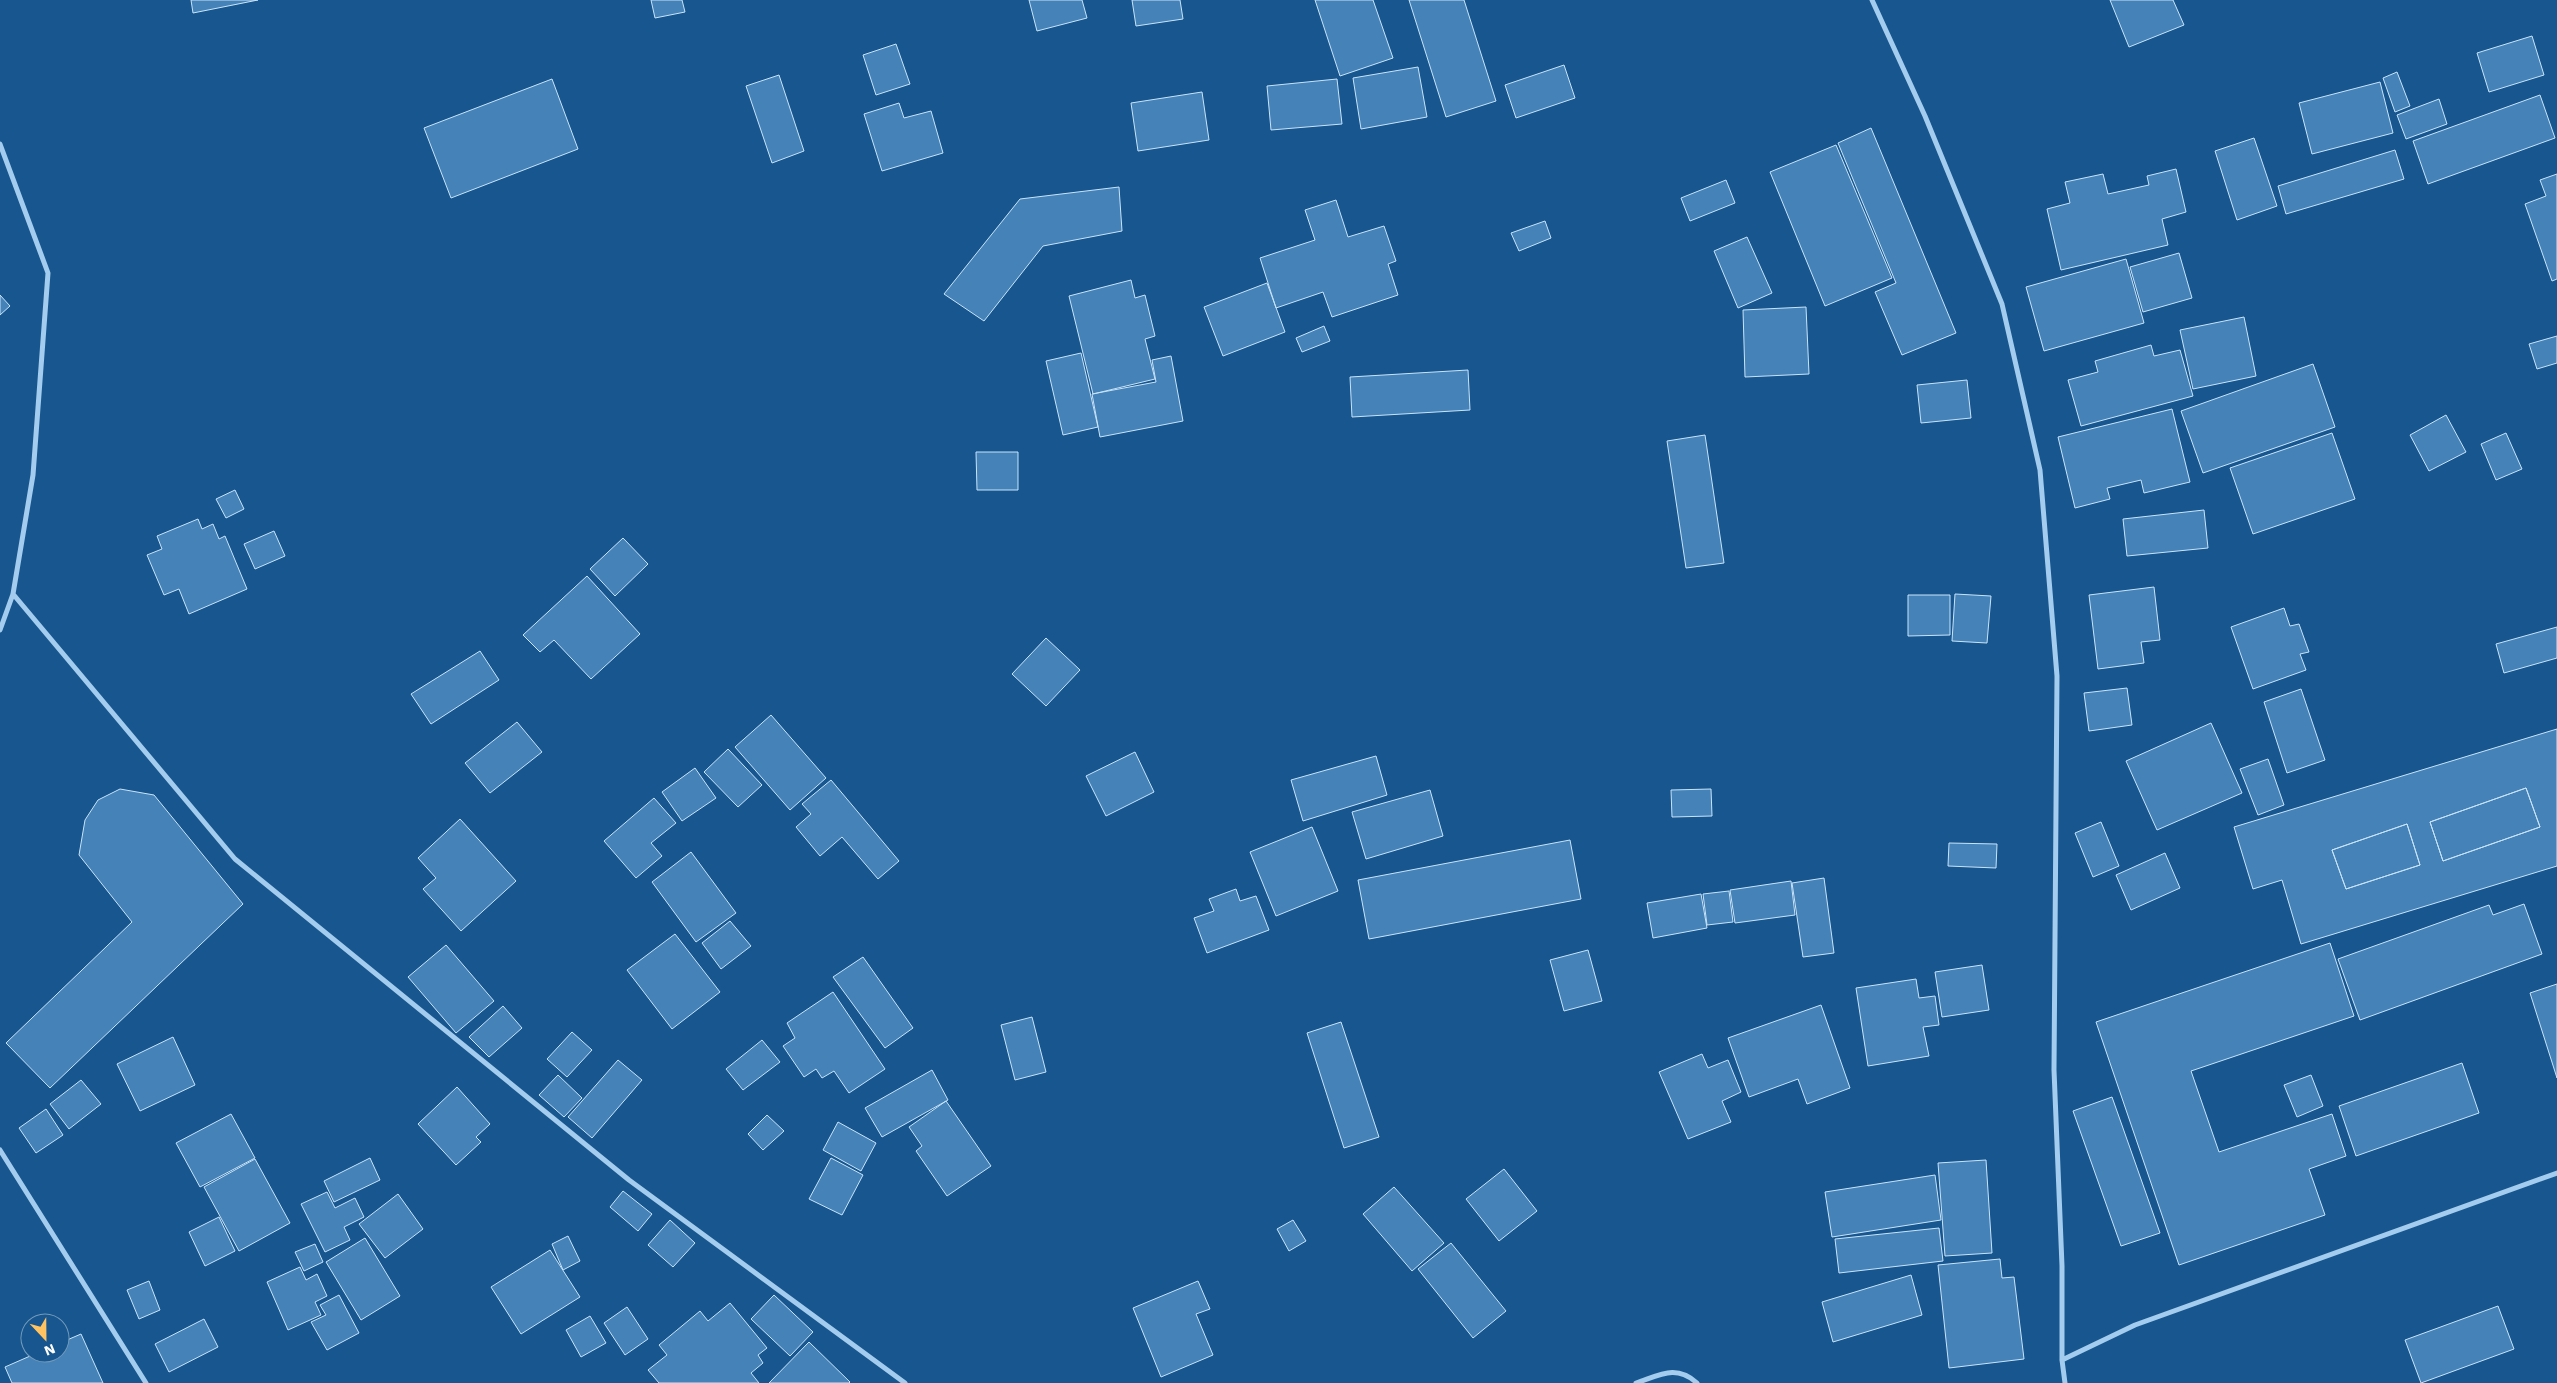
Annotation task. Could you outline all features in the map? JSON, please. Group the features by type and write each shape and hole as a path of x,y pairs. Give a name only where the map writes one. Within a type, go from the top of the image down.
{"street":[{"path":"1872,0 1926,116 2002,304 2040,470 2057,676 2054,1070 2062,1266 2062,1360 2065,1383"},
{"path":"0,144 48,273 33,475 13,594 0,630"},
{"path":"13,594 235,859 629,1180 905,1383"},
{"path":"0,1150 146,1383"},
{"path":"2062,1360 2136,1325 2557,1173"},
{"path":"1636,1383 1674,1371 1690,1377 1697,1383"}],"building":[{"path":"191,0 258,0 193,13"},
{"path":"651,0 682,0 685,12 655,18"},
{"path":"1029,0 1082,0 1087,18 1037,31"},
{"path":"1132,0 1180,0 1183,19 1136,26"},
{"path":"1315,0 1373,0 1393,58 1340,76"},
{"path":"1409,0 1464,0 1496,101 1446,117"},
{"path":"2110,0 2173,0 2184,25 2129,47"},
{"path":"2532,36 2544,75 2489,92 2477,53"},
{"path":"896,44 910,84 876,95 863,55"},
{"path":"1564,65 1575,98 1516,118 1505,85"},
{"path":"1418,67 1427,117 1361,129 1353,78"},
{"path":"2397,72 2410,106 2395,112 2383,78"},
{"path":"779,75 804,151 772,163 746,86"},
{"path":"552,79 578,149 451,198 424,128"},
{"path":"1337,79 1342,124 1271,130 1267,86"},
{"path":"2380,82 2393,133 2312,154 2299,103"},
{"path":"1202,92 1209,140 1138,151 1131,103"},
{"path":"2540,95 2555,138 2428,184 2413,141"},
{"path":"2439,99 2447,124 2406,139 2397,115"},
{"path":"899,103 904,118 931,111 943,153 882,171 864,114"},
{"path":"1871,128 1956,333 1902,355 1875,292 1896,283 1838,143"},
{"path":"2254,138 2277,206 2237,220 2215,151"},
{"path":"1836,145 1892,278 1825,306 1770,172"},
{"path":"2395,150 2404,179 2286,214 2278,186"},
{"path":"2176,169 2186,212 2162,219 2168,245 2061,270 2047,209 2070,203 2065,182 2103,174 2108,194 2149,185 2147,176"},
{"path":"2557,174 2557,279 2552,281 2525,204 2546,196 2540,180"},
{"path":"1726,180 1735,203 1690,221 1681,198"},
{"path":"1119,187 1122,231 1043,246 984,321 944,294 1020,199"},
{"path":"1336,200 1348,237 1384,226 1396,261 1388,264 1398,295 1332,317 1323,292 1276,308 1260,258 1315,240 1305,210"},
{"path":"1545,221 1551,238 1519,251 1511,233"},
{"path":"1747,237 1772,293 1738,308 1714,251"},
{"path":"2179,253 2192,298 2143,312 2130,267"},
{"path":"2126,259 2144,323 2044,351 2026,287"},
{"path":"1131,280 1135,298 1145,295 1155,336 1145,339 1155,379 1093,394 1069,296"},
{"path":"1267,283 1285,332 1223,356 1204,307"},
{"path":"0,295 10,306 0,315"},
{"path":"1806,307 1809,374 1745,377 1743,310"},
{"path":"2244,317 2256,376 2193,389 2180,330"},
{"path":"1324,326 1330,341 1302,352 1296,338"},
{"path":"2557,336 2557,363 2537,369 2529,344"},
{"path":"2151,345 2154,356 2180,350 2193,396 2081,426 2068,380 2098,372 2095,361"},
{"path":"1081,353 1098,427 1063,435 1046,361"},
{"path":"1171,356 1183,421 1100,437 1092,394 1156,382 1152,360"},
{"path":"2313,364 2335,427 2203,473 2181,411"},
{"path":"1468,370 1470,410 1352,417 1350,377"},
{"path":"1967,380 1971,418 1921,423 1917,385"},
{"path":"2172,409 2190,482 2144,493 2141,480 2107,488 2110,499 2075,508 2058,437"},
{"path":"2446,415 2466,452 2429,471 2410,435"},
{"path":"2332,433 2355,499 2253,534 2230,468"},
{"path":"2506,433 2522,469 2496,480 2481,444"},
{"path":"1705,435 1724,563 1686,568 1667,441"},
{"path":"976,452 1018,452 1018,490 977,490"},
{"path":"235,490 244,509 226,518 216,499"},
{"path":"2204,510 2208,548 2127,556 2123,519"},
{"path":"198,519 202,529 213,524 219,539 225,536 247,589 189,614 179,589 164,595 147,555 162,549 157,536"},
{"path":"274,531 285,556 255,569 244,544"},
{"path":"623,538 648,564 615,596 590,569"},
{"path":"587,576 640,634 591,679 554,640 540,652 523,635"},
{"path":"2154,587 2160,640 2141,642 2144,663 2098,669 2089,595"},
{"path":"1955,594 1991,596 1987,643 1952,641"},
{"path":"1908,595 1950,595 1950,635 1908,636"},
{"path":"2284,608 2290,626 2299,624 2309,652 2300,654 2306,670 2253,689 2231,627"},
{"path":"2557,627 2557,658 2504,673 2496,644"},
{"path":"1046,638 1080,670 1046,706 1012,674"},
{"path":"480,651 499,680 431,724 411,694"},
{"path":"2127,688 2132,725 2089,731 2084,693"},
{"path":"2301,689 2325,760 2287,773 2264,702"},
{"path":"771,715 826,778 790,810 735,747"},
{"path":"517,722 542,752 490,793 465,763"},
{"path":"2211,723 2242,793 2157,830 2126,761"},
{"path":"2557,729 2557,866 2301,944 2282,880 2253,889 2234,827","holes":["2526,788 2540,827 2443,861 2430,822","2407,824 2420,865 2346,889 2332,850"]},
{"path":"728,749 762,785 738,807 704,772"},
{"path":"1135,752 1154,792 1106,816 1086,776"},
{"path":"1376,756 1387,795 1303,821 1291,780"},
{"path":"2268,759 2284,805 2258,815 2240,769"},
{"path":"695,768 716,798 682,821 662,792"},
{"path":"831,780 899,861 878,879 842,837 820,856 796,827 811,814 802,804"},
{"path":"2526,788 2540,827 2443,861 2430,822"},
{"path":"120,789 154,795 243,904 50,1088 6,1043 132,922 79,855 85,820 98,800"},
{"path":"1711,789 1712,816 1672,817 1671,790"},
{"path":"1430,790 1443,836 1366,859 1352,812"},
{"path":"654,798 676,823 651,843 662,856 636,878 604,841"},
{"path":"460,819 516,881 461,931 423,889 436,878 418,858"},
{"path":"2101,822 2119,866 2093,877 2075,833"},
{"path":"2407,824 2420,865 2346,889 2332,850"},
{"path":"1312,827 1338,891 1276,916 1250,852"},
{"path":"1570,840 1581,899 1369,939 1358,880"},
{"path":"1949,843 1997,844 1996,868 1948,866"},
{"path":"691,852 736,913 696,942 652,882"},
{"path":"2165,853 2180,888 2131,910 2116,875"},
{"path":"1824,878 1834,953 1803,957 1792,883"},
{"path":"1791,881 1795,915 1735,923 1730,890"},
{"path":"1236,889 1240,901 1256,896 1269,930 1207,953 1194,918 1214,911 1209,899"},
{"path":"1729,891 1733,922 1707,925 1703,894"},
{"path":"1701,894 1707,928 1653,938 1647,903"},
{"path":"2524,904 2542,954 2360,1020 2338,959 2489,905 2493,915"},
{"path":"730,921 751,946 721,969 702,943"},
{"path":"675,934 720,992 672,1029 627,970"},
{"path":"2330,943 2354,1016 2191,1071 2219,1152 2332,1114 2346,1156 2309,1169 2325,1215 2179,1265 2096,1022"},
{"path":"446,945 494,1001 456,1033 408,977"},
{"path":"1588,950 1602,1001 1564,1011 1550,960"},
{"path":"863,957 913,1028 885,1048 833,977"},
{"path":"1982,965 1989,1010 1942,1017 1935,972"},
{"path":"1916,979 1919,998 1935,996 1939,1025 1923,1027 1929,1056 1868,1066 1856,988"},
{"path":"2557,984 2557,1078 2530,993"},
{"path":"833,992 885,1069 849,1093 834,1071 822,1078 816,1069 804,1077 783,1046 795,1038 787,1023"},
{"path":"1821,1005 1850,1088 1807,1104 1798,1079 1749,1097 1728,1038"},
{"path":"503,1006 522,1028 489,1057 469,1037"},
{"path":"1032,1017 1046,1072 1015,1080 1001,1025"},
{"path":"1341,1022 1379,1137 1344,1148 1307,1033"},
{"path":"572,1032 592,1050 567,1077 547,1059"},
{"path":"173,1037 195,1085 140,1111 117,1064"},
{"path":"762,1040 780,1062 743,1090 726,1069"},
{"path":"1702,1054 1708,1068 1728,1060 1741,1092 1722,1101 1731,1122 1688,1139 1659,1072"},
{"path":"618,1060 642,1080 592,1138 568,1117"},
{"path":"2462,1063 2479,1113 2356,1156 2339,1106"},
{"path":"932,1070 948,1100 882,1137 865,1108"},
{"path":"558,1075 582,1098 564,1117 539,1095"},
{"path":"2311,1075 2323,1106 2297,1117 2284,1085"},
{"path":"81,1080 101,1104 69,1129 50,1104"},
{"path":"457,1087 490,1124 476,1137 481,1142 456,1165 418,1124"},
{"path":"2112,1097 2160,1233 2121,1246 2073,1111"},
{"path":"946,1101 991,1166 947,1196 916,1151 922,1146 909,1127"},
{"path":"46,1109 63,1135 36,1153 19,1128"},
{"path":"231,1114 255,1158 200,1187 176,1143"},
{"path":"767,1115 784,1131 763,1150 748,1134"},
{"path":"838,1122 876,1143 861,1171 823,1150"},
{"path":"370,1158 380,1180 334,1202 324,1181"},
{"path":"831,1158 863,1175 842,1215 809,1199"},
{"path":"255,1159 290,1223 239,1251 204,1187"},
{"path":"1986,1160 1992,1253 1945,1256 1938,1163"},
{"path":"1504,1169 1537,1211 1499,1241 1466,1199"},
{"path":"1935,1175 1941,1220 1832,1237 1825,1192"},
{"path":"1394,1187 1444,1243 1412,1271 1363,1214"},
{"path":"623,1191 652,1214 638,1231 610,1207"},
{"path":"327,1192 335,1208 355,1198 364,1217 344,1227 350,1240 325,1252 301,1204"},
{"path":"398,1194 423,1229 385,1258 359,1224"},
{"path":"219,1217 235,1251 205,1266 189,1232"},
{"path":"670,1220 695,1243 673,1267 648,1245"},
{"path":"1293,1220 1306,1241 1289,1251 1277,1229"},
{"path":"1939,1228 1943,1261 1839,1273 1835,1239"},
{"path":"568,1236 580,1261 563,1270 552,1244"},
{"path":"365,1238 400,1296 361,1320 326,1262"},
{"path":"1451,1243 1506,1311 1473,1338 1418,1269"},
{"path":"315,1244 323,1262 304,1271 295,1252"},
{"path":"550,1250 580,1297 521,1334 491,1287"},
{"path":"2000,1259 2002,1278 2014,1277 2024,1359 1949,1368 1938,1265"},
{"path":"300,1267 306,1280 317,1274 327,1296 315,1302 321,1315 288,1330 267,1282"},
{"path":"1911,1275 1922,1315 1833,1342 1822,1302"},
{"path":"149,1281 160,1310 139,1319 127,1290"},
{"path":"1198,1281 1210,1309 1196,1314 1213,1355 1161,1377 1133,1308"},
{"path":"339,1295 359,1333 327,1350 311,1322 326,1315 320,1305"},
{"path":"774,1295 813,1332 790,1356 751,1319"},
{"path":"730,1303 767,1348 758,1355 763,1363 751,1373 759,1383 659,1383 648,1370 667,1355 659,1345 700,1311 708,1321"},
{"path":"2498,1306 2514,1349 2421,1383 2405,1340"},
{"path":"627,1307 648,1339 625,1355 604,1323"},
{"path":"590,1316 606,1343 581,1357 566,1330"},
{"path":"204,1319 218,1347 169,1372 155,1344"},
{"path":"81,1334 103,1383 12,1383 5,1367 20,1360 20,1363 70,1363 70,1339"},
{"path":"809,1342 850,1382 769,1383"}]}
